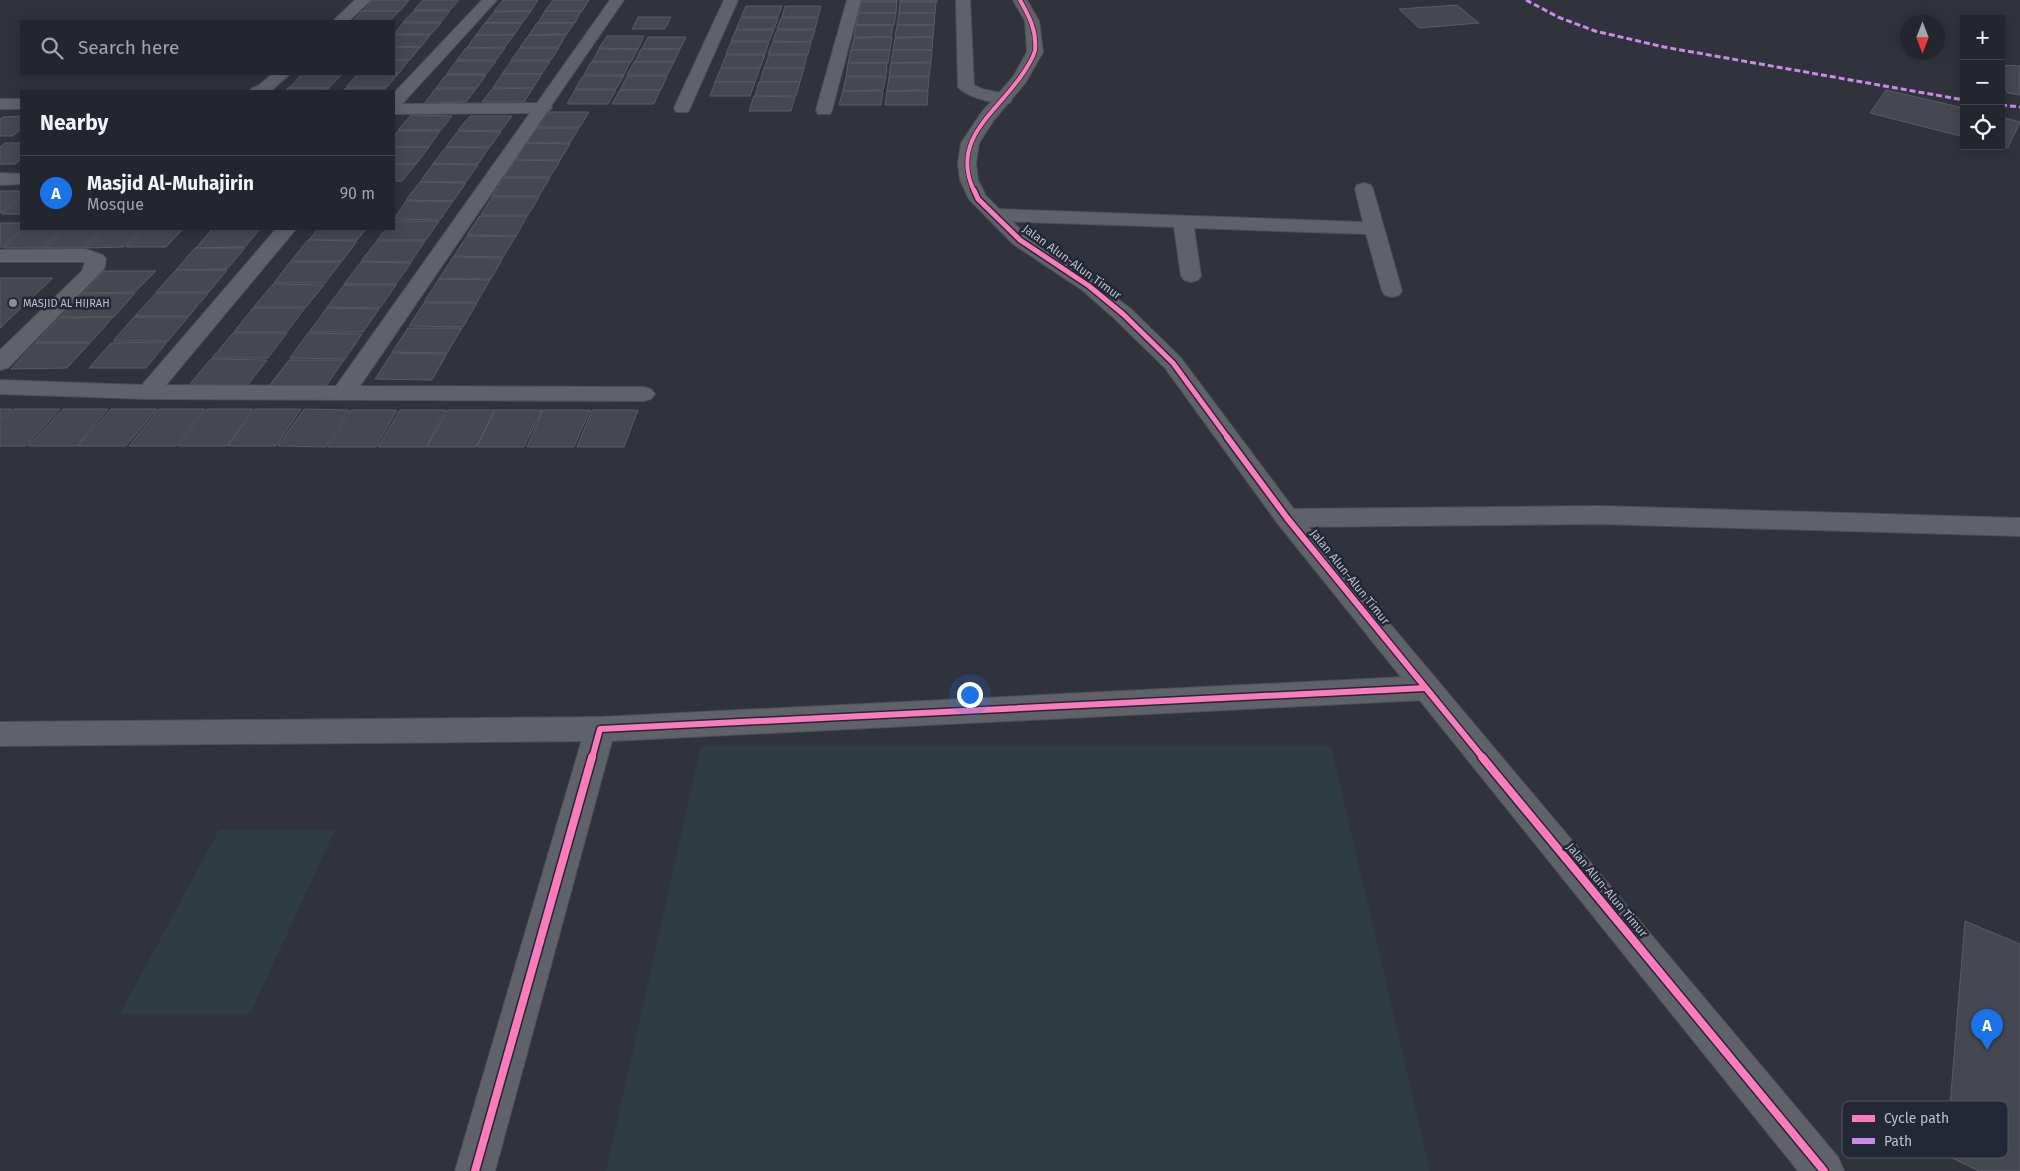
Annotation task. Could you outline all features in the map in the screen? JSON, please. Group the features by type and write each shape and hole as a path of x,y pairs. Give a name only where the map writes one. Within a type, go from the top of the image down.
{"street":[{"path":"341,20 364,0"},
{"path":"395,101 490,0"},
{"path":"343,393 544,108 617,0"},
{"path":"682,108 730,0"},
{"path":"824,110 854,0"},
{"path":"963,0 966,87 976,93 1004,98"},
{"name":"Jalan Alun-Alun Timur","path":"1020,0 1032,21 1035,52 1020,79 987,117 970,143 969,180 978,199 1020,240 1089,286 1123,314 1173,363 1287,518 1824,1171"},
{"path":"259,90 281,75"},
{"path":"0,104 20,104"},
{"path":"395,109 544,108"},
{"path":"0,179 20,179"},
{"path":"1364,189 1392,291"},
{"path":"995,215 1374,228"},
{"path":"1183,222 1190,276"},
{"path":"148,392 285,230"},
{"path":"0,256 85,255 96,260 95,267 90,275 0,364"},
{"path":"0,388 148,392 643,394"},
{"path":"1287,518 1599,514 2020,527"},
{"path":"0,734 600,728 1425,688"},
{"path":"475,1171 600,728"}],"shaded area":[{"path":"701,746 1331,746 1430,1171 606,1171"},
{"path":"219,830 335,830 250,1014 120,1014"}],"building":[{"path":"373,0 409,0 400,11 363,11"},
{"path":"423,0 459,0 450,10 414,10"},
{"path":"503,0 538,0 531,11 494,11"},
{"path":"553,0 589,0 582,11 545,11"},
{"path":"862,0 897,0 897,2 861,2"},
{"path":"900,0 937,0 937,2 900,2"},
{"path":"861,2 897,2 896,13 859,13"},
{"path":"900,2 936,2 935,13 899,13"},
{"path":"1457,5 1479,23 1419,28 1399,9"},
{"path":"746,6 782,6 778,17 741,17"},
{"path":"785,6 821,6 818,17 782,17"},
{"path":"362,11 399,11 391,20 354,20"},
{"path":"414,11 450,11 441,22 403,22"},
{"path":"531,11 522,23 485,23 494,12"},
{"path":"545,11 581,11 575,23 538,23"},
{"path":"859,13 896,13 894,25 856,25"},
{"path":"899,13 935,13 934,25 897,25"},
{"path":"638,17 671,17 665,29 632,29"},
{"path":"741,18 778,18 774,29 736,29"},
{"path":"781,18 818,18 815,29 777,29"},
{"path":"403,23 441,23 431,34 395,33"},
{"path":"485,23 522,23 514,35 476,35"},
{"path":"537,23 574,23 567,34 529,35"},
{"path":"856,25 893,25 891,37 854,37"},
{"path":"897,25 934,25 933,37 895,37"},
{"path":"736,30 774,30 769,41 731,41"},
{"path":"777,30 815,30 811,42 773,41"},
{"path":"395,35 430,35 421,47 395,47"},
{"path":"476,35 514,35 505,47 467,48"},
{"path":"529,35 566,35 559,47 520,47"},
{"path":"607,36 644,36 638,49 599,48"},
{"path":"648,37 686,37 680,49 642,49"},
{"path":"892,37 890,50 851,50 854,38"},
{"path":"933,37 932,50 893,50 895,38"},
{"path":"731,42 769,42 765,54 726,54"},
{"path":"773,42 811,42 808,54 768,54"},
{"path":"395,47 420,47 410,60 395,60"},
{"path":"466,48 505,48 496,60 457,60"},
{"path":"520,48 559,48 551,60 511,60"},
{"path":"599,49 638,49 631,62 592,62"},
{"path":"641,49 680,49 674,62 635,62"},
{"path":"851,50 890,50 888,63 848,63"},
{"path":"893,50 932,50 931,62 891,63"},
{"path":"726,55 765,55 760,68 721,68"},
{"path":"769,55 807,55 804,68 764,68"},
{"path":"395,60 409,60 399,73 395,73"},
{"path":"456,61 496,61 486,74 447,74"},
{"path":"511,61 550,61 542,74 502,74"},
{"path":"591,62 630,62 624,75 584,75"},
{"path":"634,62 674,62 667,75 627,75"},
{"path":"848,63 887,63 886,76 846,76"},
{"path":"891,63 931,63 929,76 889,76"},
{"path":"2005,65 2020,66 2020,95 2008,93 2005,89"},
{"path":"721,68 760,68 755,82 715,82"},
{"path":"764,68 804,68 800,82 760,82"},
{"path":"398,74 387,87 346,87 357,75"},
{"path":"502,74 542,74 533,88 493,88"},
{"path":"301,75 341,75 329,88 289,88"},
{"path":"446,75 486,75 477,88 436,88"},
{"path":"583,76 624,76 616,89 575,89"},
{"path":"627,76 667,76 661,90 620,90"},
{"path":"846,77 886,77 883,90 843,91"},
{"path":"889,77 929,77 928,90 887,91"},
{"path":"715,82 755,82 750,96 710,96"},
{"path":"759,82 800,82 796,96 755,96"},
{"path":"288,88 329,88 327,90 286,90"},
{"path":"346,88 386,88 385,90 344,90"},
{"path":"533,88 524,102 482,102 492,89"},
{"path":"435,89 476,89 466,102 425,103"},
{"path":"575,90 616,90 608,104 567,104"},
{"path":"620,90 660,90 654,104 612,104"},
{"path":"1886,90 1960,107 1960,136 1870,113"},
{"path":"843,91 883,91 881,105 839,105"},
{"path":"887,91 928,91 927,105 885,105"},
{"path":"754,96 795,97 791,111 749,111"},
{"path":"547,112 589,112 580,127 537,127"},
{"path":"411,115 452,116 441,130 398,130"},
{"path":"20,116 20,130 13,136 0,136 0,119 3,117"},
{"path":"470,116 512,116 501,131 458,130"},
{"path":"2005,118 2020,122 2008,148 2005,147"},
{"path":"537,128 579,128 570,143 527,143"},
{"path":"398,131 440,131 429,147 395,147 395,135"},
{"path":"458,131 501,132 490,147 446,147"},
{"path":"5,143 20,143 20,160 15,164 0,164 0,147"},
{"path":"526,143 570,144 560,160 516,160"},
{"path":"395,147 429,147 416,164 395,164"},
{"path":"446,147 489,148 478,164 433,164"},
{"path":"515,160 560,161 550,177 504,177"},
{"path":"395,164 416,164 402,181 395,181"},
{"path":"433,164 478,165 466,182 420,182"},
{"path":"504,178 550,178 539,196 492,196"},
{"path":"420,182 466,183 453,201 406,200"},
{"path":"0,191 20,191 20,195 0,213"},
{"path":"20,197 20,214 1,214"},
{"path":"492,197 539,197 528,215 481,215"},
{"path":"406,201 453,201 440,220 395,219"},
{"path":"480,216 527,216 516,236 467,235"},
{"path":"395,221 439,221 426,240 377,240 385,230 395,230"},
{"path":"0,223 20,223 21,230 1,248"},
{"path":"23,230 61,230 42,248 3,248"},
{"path":"63,230 101,230 83,248 44,248"},
{"path":"103,230 141,230 124,247 85,248"},
{"path":"143,230 182,230 166,247 126,247"},
{"path":"211,230 259,230 245,247 196,248"},
{"path":"317,230 365,230 357,240 309,240"},
{"path":"467,236 516,236 503,257 454,256"},
{"path":"308,240 357,241 342,261 291,261"},
{"path":"377,241 425,241 411,262 361,261"},
{"path":"195,248 245,248 227,269 176,270"},
{"path":"453,257 503,258 491,279 439,279"},
{"path":"290,262 341,262 325,283 274,283"},
{"path":"361,262 411,263 396,284 344,284"},
{"path":"176,270 227,270 209,292 156,292"},
{"path":"104,271 156,271 135,292 83,293"},
{"name":"MASJID AL HIJRAH","path":"0,278 53,278 0,328"},
{"path":"439,279 490,280 477,302 424,302"},
{"path":"273,284 324,285 306,307 254,307"},
{"path":"344,285 396,285 380,308 327,307"},
{"path":"135,293 114,317 60,317 82,294"},
{"path":"156,293 208,293 189,316 135,316"},
{"path":"424,303 477,303 463,327 409,326"},
{"path":"253,308 305,308 287,332 234,332"},
{"path":"327,308 379,309 363,332 309,332"},
{"path":"113,317 91,342 36,342 59,318"},
{"path":"134,317 188,317 168,341 113,341"},
{"path":"408,328 462,328 447,353 392,352"},
{"path":"233,333 287,333 268,358 212,358"},
{"path":"308,333 362,334 345,359 290,358"},
{"path":"167,342 146,368 89,368 111,343"},
{"path":"35,343 90,343 67,368 11,369"},
{"path":"392,353 447,354 432,380 375,379"},
{"path":"211,359 267,360 247,386 189,385"},
{"path":"289,360 344,360 326,386 269,386"},
{"path":"0,409 12,409 0,421"},
{"path":"14,409 60,409 26,446 0,446 0,423"},
{"path":"63,409 108,409 77,446 28,446"},
{"path":"111,409 157,409 126,446 78,446"},
{"path":"159,409 205,409 176,446 129,446"},
{"path":"207,409 253,409 227,446 178,446"},
{"path":"255,409 301,409 276,446 228,446"},
{"path":"304,409 349,410 326,447 278,446"},
{"path":"351,410 397,410 376,447 328,447"},
{"path":"400,410 446,410 426,447 378,447"},
{"path":"448,410 495,410 476,447 427,447"},
{"path":"495,410 542,410 524,447 477,447"},
{"path":"543,410 590,410 574,447 527,447"},
{"path":"592,410 638,410 624,447 577,447"},
{"path":"1965,921 2020,944 2020,1171 1979,1171 1952,1158 2008,1158 2008,1101 1950,1101"}],"marked path":[{"path":"1526,0 1558,17 1595,31 1664,47 1960,99"},
{"path":"2005,105 2020,107"}],"cycle path":[{"path":"1020,0 1032,21 1035,52 1020,79 987,117 970,143 967,163 969,180 978,199 1020,240 1089,286 1123,314 1173,363 1287,518 1824,1171"},
{"path":"475,1171 600,729 1425,688"}],"place":[{"name":"MASJID AL HIJRAH","path":"13,303"},
{"name":"Masjid Al-Muhajirin","path":"1987,1050"}]}
